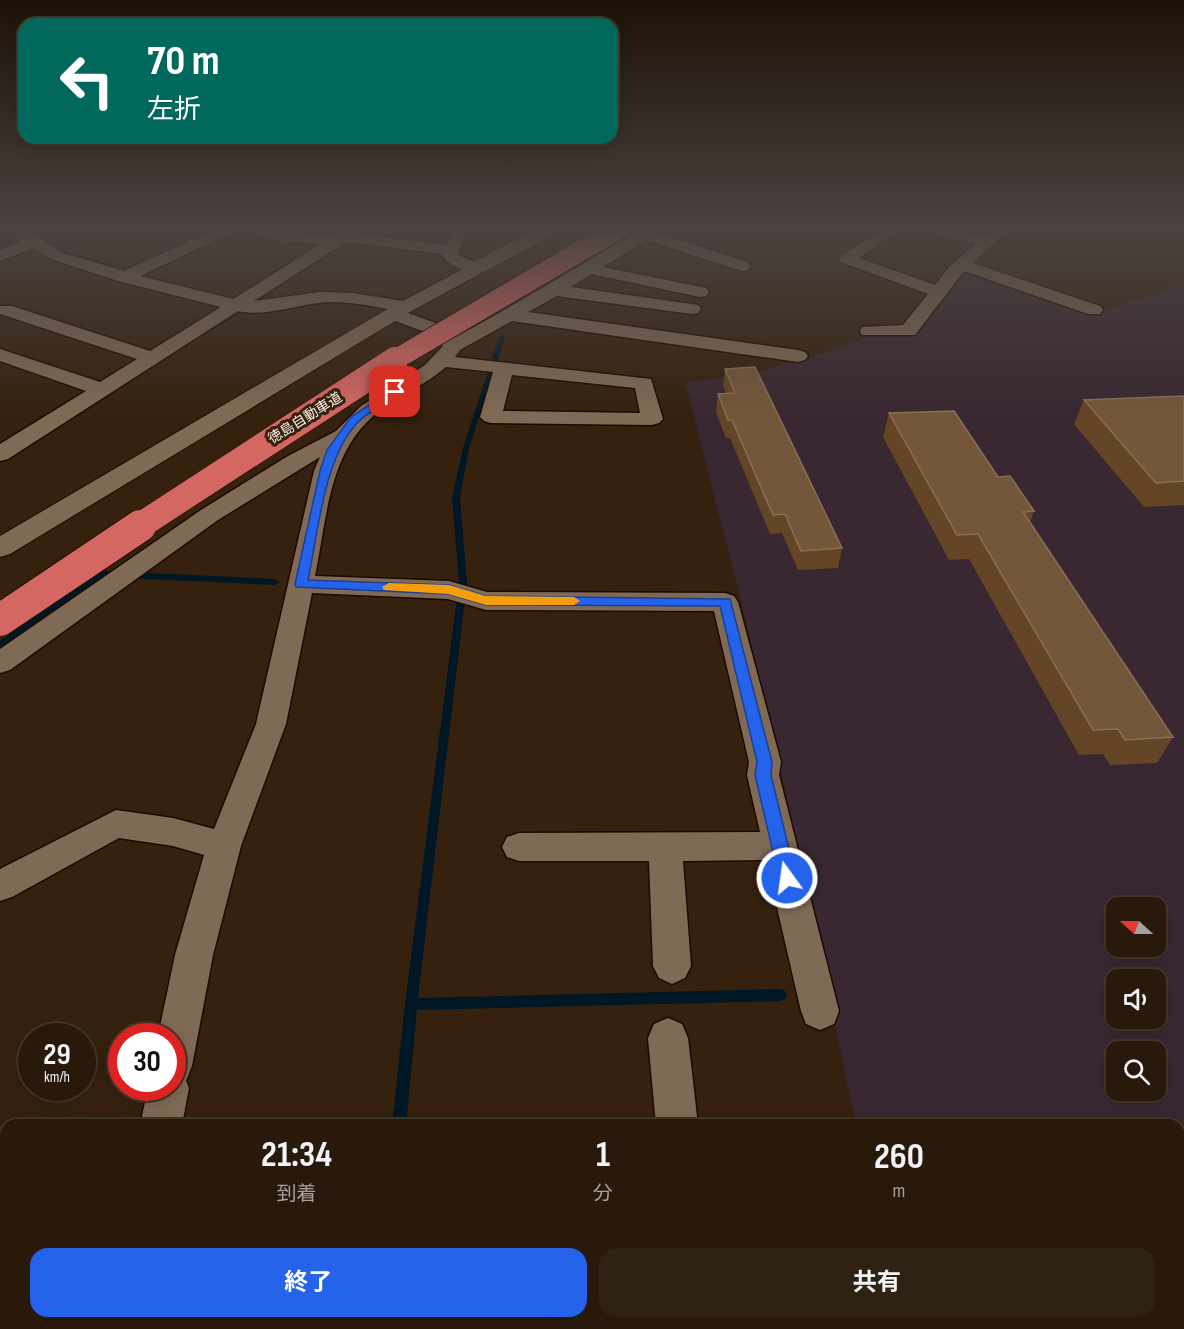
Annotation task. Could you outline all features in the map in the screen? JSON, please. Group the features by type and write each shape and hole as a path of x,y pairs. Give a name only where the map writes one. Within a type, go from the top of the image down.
{"highway":[{"name":"徳島自動車道","path":"0,620 244,457 510,291"}],"street":[{"path":"193,291 244,306 320,297 353,298 399,310 448,338 447,353"},
{"path":"0,454 150,357 244,306 266,291"},
{"path":"0,548 434,291"},
{"path":"181,1023 194,955 224,846 271,724 325,471 333,450 341,436 355,420 447,353 552,291"},
{"path":"561,291 692,309"},
{"path":"695,291 700,292"},
{"path":"869,332 908,331 937,291"},
{"path":"1038,291 1094,310"},
{"path":"6,310 150,357"},
{"path":"511,315 798,356"},
{"path":"447,353 495,367 644,383 652,419 490,417 495,367"},
{"path":"0,355 100,390"},
{"path":"0,426 27,436"},
{"path":"0,663 207,516 289,464 341,436"},
{"path":"301,584 449,590 486,601 725,602 765,762 763,775 820,1011"},
{"path":"0,886 116,824 173,832 224,846"},
{"path":"519,847 779,846"},
{"path":"665,848 672,966"},
{"path":"668,1038 676,1119"},
{"path":"162,1119 166,1101"}],"shaded area":[{"path":"952,291 1050,291 1107,310 1163,291 1184,291 1184,1119 855,1119 794,829 743,608 685,383 763,371 797,359 804,360 875,334 921,326"}],"building":[{"path":"755,367 842,548 801,551 785,514 773,515 732,420 728,420 718,394 735,393 725,369"},
{"path":"1183,396 1184,481 1156,483 1084,400"},
{"path":"954,411 998,477 1010,476 1034,511 1023,512 1173,737 1125,740 1118,729 1093,730 978,534 957,535 889,413"}],"waterway":[{"path":"202,333 270,291"},
{"path":"411,1004 463,582 456,498 466,448 502,338"},
{"path":"0,645 103,574 275,582"},
{"path":"411,1004 781,995"},
{"path":"400,1119 411,1004"}],"slow traffic":[{"path":"389,587 449,590 486,601 574,601"}],"route":[{"path":"395,392 355,420 341,436 333,450 325,471 301,584 449,590 486,601 725,602 765,762 763,775 787,878"}]}
